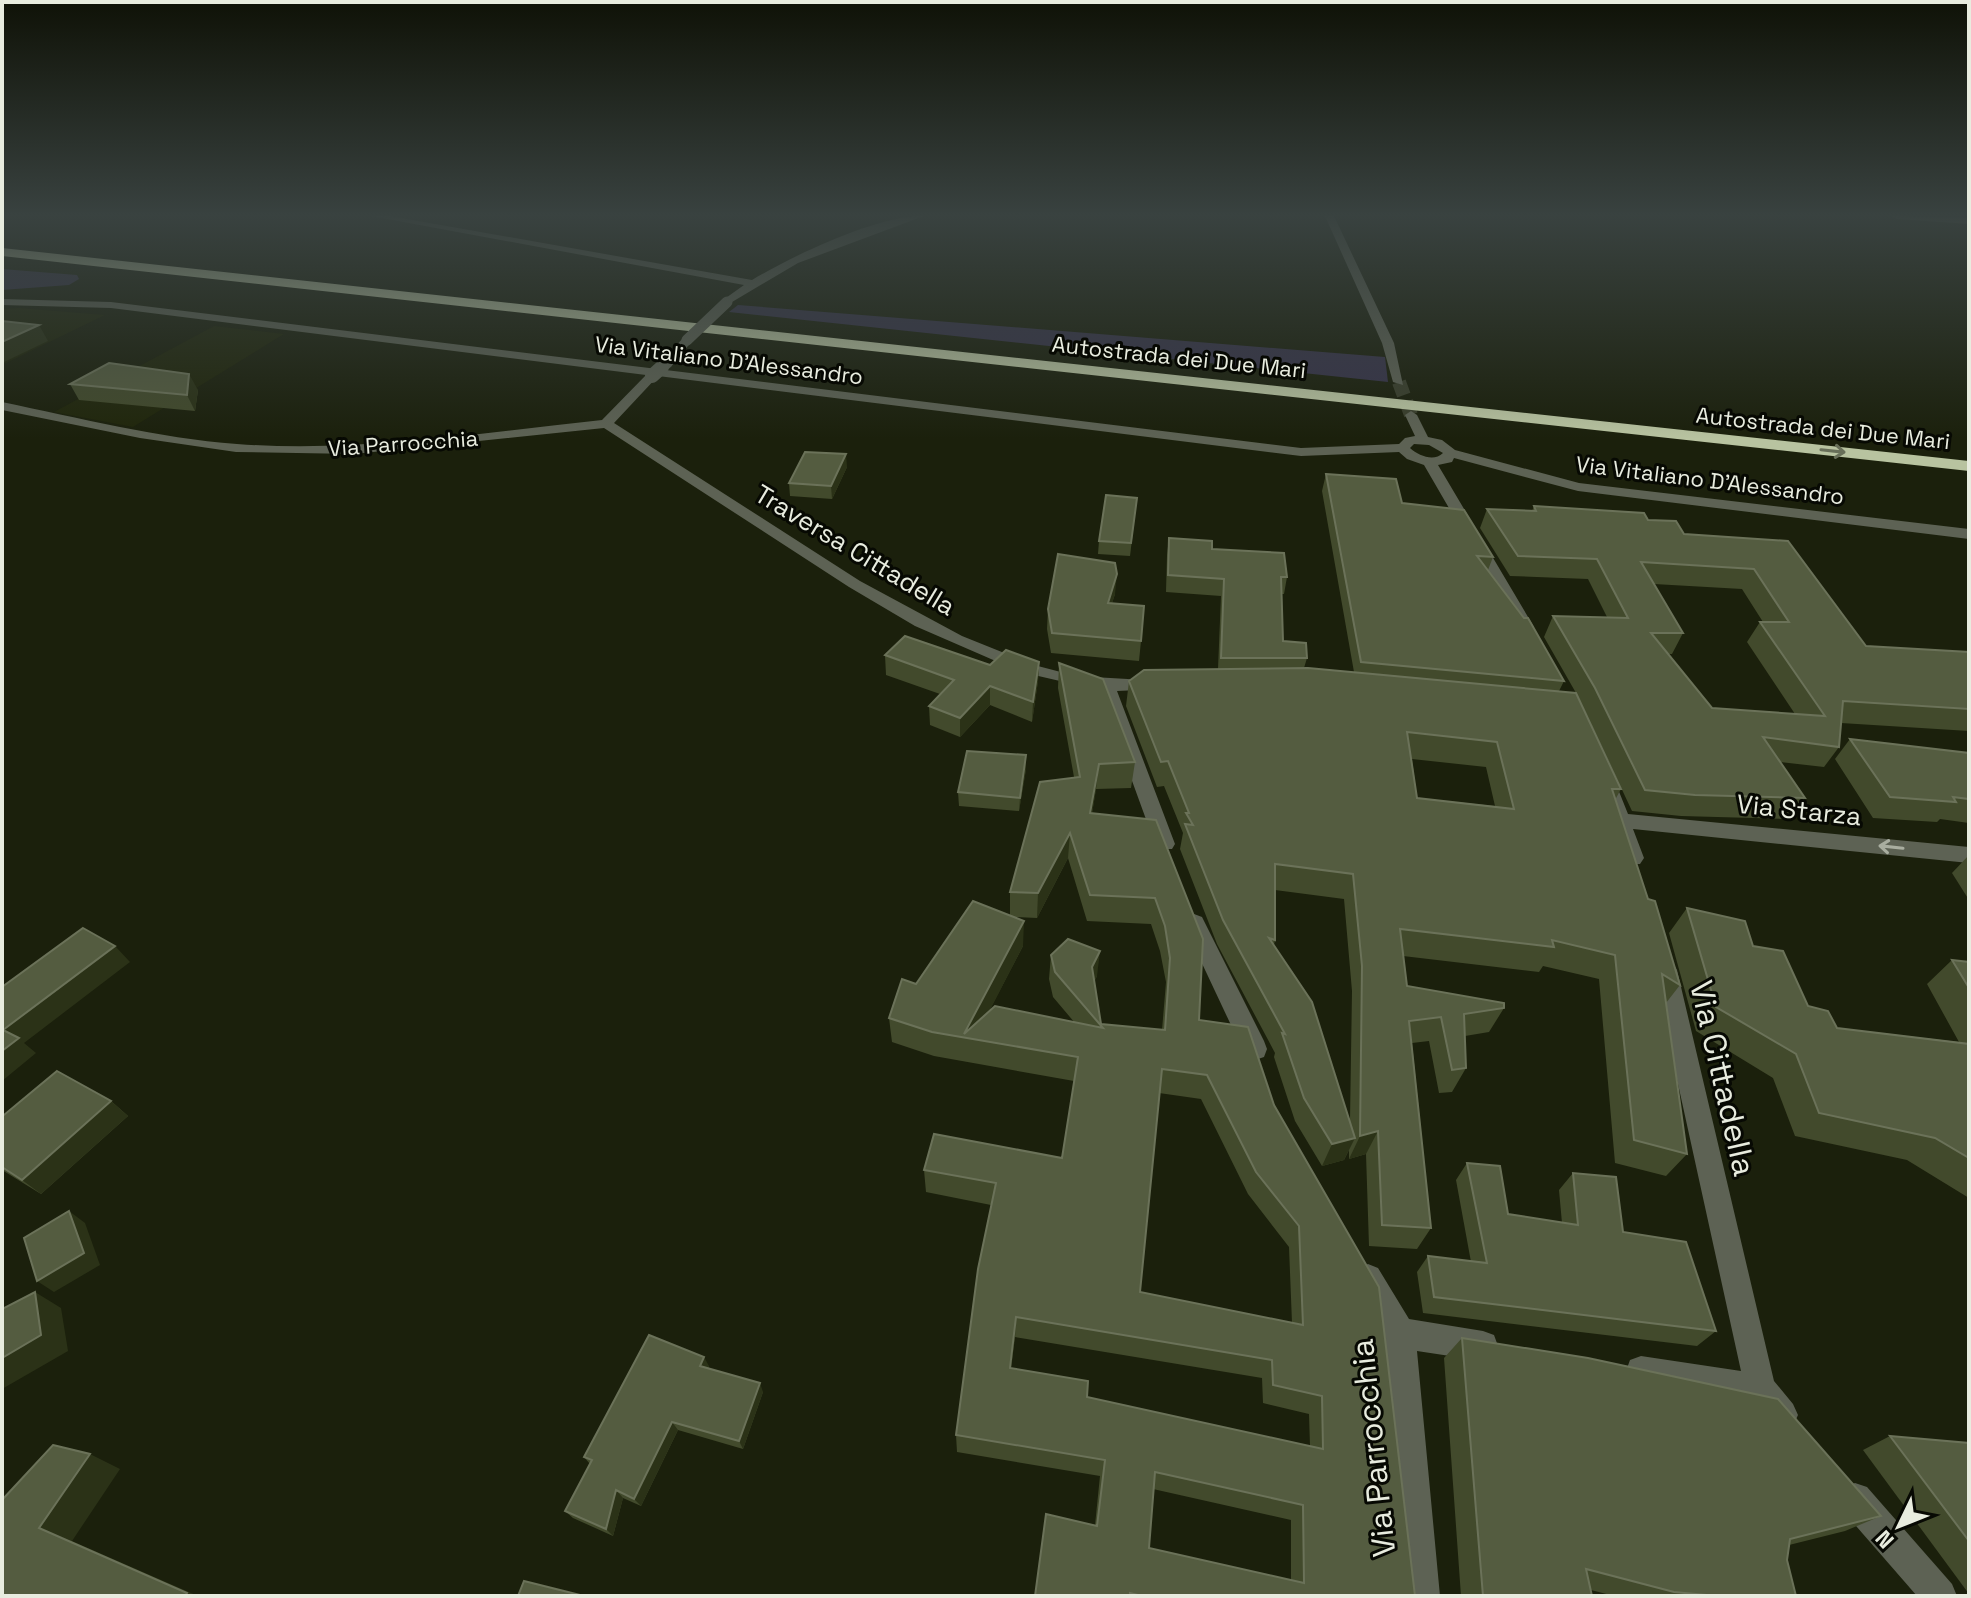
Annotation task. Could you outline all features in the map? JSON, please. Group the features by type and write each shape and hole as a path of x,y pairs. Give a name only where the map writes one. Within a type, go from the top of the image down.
{"highway":[{"name":"Autostrada dei Due Mari","path":"363,291 1969,466"},
{"name":"Autostrada dei Due Mari","path":"450,291 1969,452"}],"street":[{"path":"606,424 687,340 741,291"},
{"path":"1364,291 1388,343 1399,382"},
{"name":"Via Vitaliano D'Alessandro","path":"2,302 73,302 127,307 1301,452 1403,448 1410,441 1434,452 1578,487 1969,534"},
{"name":"Via Parrocchia","path":"2,406 190,442 277,449 354,450 415,446 606,424"},
{"path":"1411,415 1434,452 1538,647"},
{"name":"Traversa Cittadella","path":"606,424 876,599 931,629 1021,667 1068,680 1106,685 1167,685"},
{"name":"Via Vitaliano D'Alessandro","path":"1403,448 1414,458 1434,452"},
{"path":"1106,685 1176,874"},
{"path":"1598,766 1623,821 1639,879"},
{"name":"Via Starza","path":"1623,821 1969,855"},
{"path":"1187,904 1203,947 1254,1044 1263,1072"},
{"name":"Via Cittadella","path":"1659,951 1676,1008 1760,1389 1800,1435"},
{"name":"Via Parrocchia","path":"1352,1251 1400,1333 1423,1596"},
{"path":"1400,1333 1509,1350"},
{"path":"1619,1367 1760,1389"},
{"path":"1840,1481 1940,1596"}],"shaded area":[{"path":"738,305 1385,357 1388,382 729,312"},
{"path":"2,309 105,315 2,365"},
{"path":"214,326 284,334 133,427 54,412"}],"building":[{"path":"2,321 39,325 2,342"},
{"path":"109,363 189,374 187,395 70,384"},
{"path":"805,452 846,454 831,486 789,483"},
{"path":"1326,474 1396,479 1402,503 1464,510 1493,557 1477,556 1524,618 1528,618 1564,681 1361,662"},
{"path":"1106,495 1137,498 1131,543 1099,541"},
{"path":"1534,506 1644,513 1648,520 1676,521 1684,534 1788,541 1866,646 1969,652 1969,709 1843,701 1839,747 1763,737 1805,798 1695,795 1645,790 1595,688 1553,616 1628,618 1597,559 1518,556 1487,509 1536,511","holes":["1641,562 1754,569 1789,622 1760,622 1825,716 1712,708 1651,633 1683,633"]},
{"path":"1169,538 1212,541 1212,549 1284,553 1287,577 1281,577 1283,641 1306,643 1307,658 1221,658 1224,579 1168,575"},
{"path":"1058,554 1115,563 1117,574 1108,603 1144,606 1141,641 1052,633 1048,609"},
{"path":"905,636 990,665 1006,650 1039,662 1033,702 990,686 960,718 929,706 954,680 885,655"},
{"path":"1059,663 1103,679 1135,762 1099,764 1090,813 1156,820 1203,939 1199,1020 1248,1027 1274,1105 1379,1287 1415,1596 1142,1596 1130,1593 1130,1596 1035,1596 1046,1514 1097,1526 1105,1460 956,1435 978,1269 996,1183 924,1170 934,1134 1062,1158 1078,1057 932,1032 889,1018 902,979 916,984 973,901 1024,921 964,1034 995,1006 1103,1028 1055,972 1051,955 1068,939 1100,951 1092,967 1101,1024 1165,1030 1170,958 1165,926 1155,898 1090,895 1070,833 1038,893 1010,892 1040,782 1080,777","holes":["1162,1069 1207,1075 1256,1172 1299,1226 1303,1325 1140,1292","1016,1317 1272,1360 1273,1385 1322,1396 1323,1449 1087,1397 1088,1381 1010,1368","1155,1472 1303,1505 1304,1583 1149,1548"]},
{"path":"1308,668 1576,693 1621,789 1612,789 1648,899 1655,901 1680,985 1662,974 1687,1154 1634,1140 1615,955 1552,940 1554,947 1400,929 1407,986 1504,1003 1504,1008 1464,1014 1466,1068 1452,1070 1441,1017 1409,1021 1431,1228 1382,1225 1378,1131 1360,1136 1362,966 1353,874 1275,864 1275,940 1269,938 1312,1002 1355,1138 1332,1144 1304,1098 1282,1033 1285,1034 1223,920 1185,824 1193,825 1186,813 1189,813 1168,761 1161,762 1129,681 1144,670","holes":["1407,732 1497,742 1514,809 1417,798"]},
{"path":"1850,739 1969,753 1969,799 1953,797 1956,802 1890,797"},
{"path":"967,751 1026,755 1020,798 958,792"},
{"path":"1687,908 1745,921 1753,946 1783,951 1808,1006 1828,1011 1837,1028 1969,1044 1969,1158 1935,1138 1819,1113 1796,1054 1716,1007"},
{"path":"83,928 115,946 3,1030 19,1038 2,1051 2,987"},
{"path":"1952,960 1969,962 1969,988"},
{"path":"57,1071 111,1101 22,1180 2,1167 2,1113 4,1115"},
{"path":"1467,1163 1500,1166 1508,1214 1578,1225 1573,1173 1616,1177 1623,1232 1686,1242 1716,1331 1434,1297 1428,1256 1487,1263"},
{"path":"69,1211 84,1253 37,1281 24,1238"},
{"path":"35,1292 41,1335 2,1358 2,1309"},
{"path":"649,1335 704,1357 700,1366 760,1383 739,1441 672,1422 634,1499 616,1490 606,1529 565,1511 592,1460 584,1457"},
{"path":"1462,1338 1588,1358 1778,1399 1881,1516 1790,1539 1787,1560 1796,1596 1706,1596 1674,1592 1586,1569 1592,1596 1483,1596"},
{"path":"1890,1436 1969,1443 1969,1541"},
{"path":"53,1445 90,1454 39,1528 187,1593 185,1596 2,1596 2,1500"},
{"path":"524,1581 584,1596 518,1596"}],"tunnel":[{"path":"1399,382 1411,415"}]}
